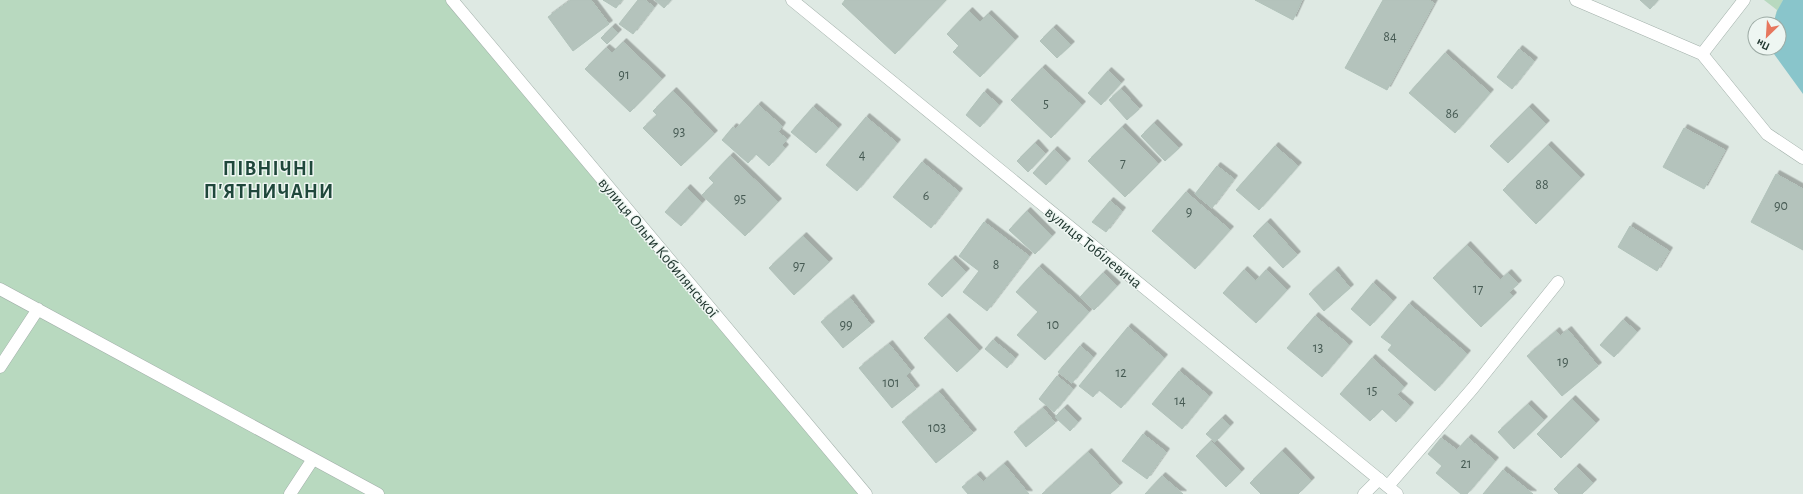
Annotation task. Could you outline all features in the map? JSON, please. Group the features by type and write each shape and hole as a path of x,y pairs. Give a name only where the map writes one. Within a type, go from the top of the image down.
{"street":[{"name":"вулиця Ольги Кобилянської","path":"452,0 866,494"},
{"name":"вулиця Тобілевича","path":"792,0 1388,486"},
{"path":"1576,0 1702,54 1767,134 1803,158"},
{"path":"1702,54 1744,0"},
{"path":"1364,494 1388,486 1473,388 1558,282"},
{"path":"0,289 378,494"},
{"path":"0,367 38,309"},
{"path":"290,494 313,459"}],"green space":[{"path":"0,0 452,0 866,494 0,494"},
{"path":"1764,0 1783,0 1775,16 1777,10"}],"water":[{"path":"1783,0 1803,0 1803,94 1775,56 1787,56 1787,16 1775,16"}],"building":[{"path":"571,0 591,0 609,24 573,51 548,17"},
{"path":"603,0 622,0 616,8"},
{"path":"638,0 645,0 654,7 633,34 619,24"},
{"path":"655,0 671,0 664,8"},
{"path":"845,0 946,0 895,54 842,4"},
{"path":"1255,0 1302,0 1293,20"},
{"path":"1383,0 1429,0 1434,3 1387,90 1345,68"},
{"path":"1640,0 1658,0 1650,9"},
{"path":"969,11 980,22 988,14 1015,40 980,77 953,52 959,46 947,34"},
{"path":"612,27 618,33 607,44 601,38"},
{"path":"1053,28 1071,45 1057,58 1040,41"},
{"path":"623,42 662,79 630,112 585,69 606,48 612,53"},
{"path":"1519,49 1534,61 1512,89 1497,77"},
{"path":"1445,53 1490,93 1455,133 1409,93"},
{"path":"1042,68 1082,105 1051,138 1011,100"},
{"path":"1108,71 1121,83 1101,105 1088,93"},
{"path":"1121,89 1139,109 1127,120 1109,100"},
{"path":"673,91 714,134 681,166 643,128 657,115 653,111"},
{"path":"984,92 999,105 980,127 966,115"},
{"path":"758,105 782,126 778,132 787,139 782,145 785,148 769,166 756,154 748,163 722,140 733,127 736,129"},
{"path":"813,107 838,128 816,153 791,132"},
{"path":"1529,107 1546,124 1508,163 1490,146"},
{"path":"866,117 897,143 857,191 826,165"},
{"path":"1154,123 1179,148 1165,161 1141,136"},
{"path":"1122,127 1158,164 1125,197 1088,161"},
{"path":"1684,128 1725,150 1704,189 1663,167"},
{"path":"1035,143 1045,154 1028,172 1017,161"},
{"path":"1548,145 1581,178 1536,224 1503,190"},
{"path":"1275,146 1298,166 1259,210 1236,190"},
{"path":"1054,150 1067,162 1046,185 1033,173"},
{"path":"730,156 778,202 745,236 702,195 714,183 709,178"},
{"path":"922,162 959,192 931,228 893,197"},
{"path":"1217,166 1234,179 1212,208 1195,194"},
{"path":"1776,174 1803,189 1803,250 1751,222"},
{"path":"687,188 702,203 681,226 665,212"},
{"path":"1186,192 1230,230 1195,269 1152,231"},
{"path":"1110,201 1122,211 1106,232 1092,222"},
{"path":"1027,211 1052,236 1035,254 1009,230"},
{"path":"984,222 1029,256 987,311 963,292 979,271 959,256"},
{"path":"1267,222 1297,255 1283,268 1253,236"},
{"path":"1630,226 1669,251 1657,271 1618,247"},
{"path":"803,236 829,262 794,295 769,268"},
{"path":"1467,245 1500,280 1508,273 1518,284 1509,292 1513,296 1481,327 1433,278"},
{"path":"952,259 966,272 942,297 928,284"},
{"path":"1039,267 1089,312 1045,360 1017,335 1038,312 1016,292"},
{"path":"1244,270 1256,281 1266,270 1287,290 1256,323 1223,293"},
{"path":"1335,270 1350,288 1324,311 1309,294"},
{"path":"1103,273 1117,286 1094,310 1080,297"},
{"path":"1373,283 1393,301 1370,326 1351,309"},
{"path":"850,298 871,325 843,348 821,322"},
{"path":"1409,304 1467,354 1435,391 1388,350 1392,345 1381,337"},
{"path":"1315,316 1349,345 1322,377 1287,348"},
{"path":"946,317 979,351 957,372 924,338"},
{"path":"1623,320 1637,332 1614,357 1600,345"},
{"path":"1128,327 1164,358 1121,408 1099,390 1093,397 1079,386"},
{"path":"1568,330 1598,366 1562,396 1527,356 1556,331 1560,336"},
{"path":"993,340 1015,358 1007,368 985,349"},
{"path":"889,344 911,371 906,376 916,389 892,408 859,368"},
{"path":"1080,346 1093,357 1072,383 1058,372"},
{"path":"1372,358 1404,387 1397,395 1410,406 1396,422 1382,409 1370,421 1340,394"},
{"path":"1179,371 1209,396 1182,429 1152,404"},
{"path":"1057,376 1073,389 1054,412 1039,399"},
{"path":"939,392 973,433 936,463 902,422"},
{"path":"1572,399 1596,423 1561,458 1537,434"},
{"path":"1528,404 1544,420 1514,449 1498,432"},
{"path":"1043,408 1055,423 1026,447 1014,432"},
{"path":"1064,408 1078,422 1070,431 1055,417"},
{"path":"1222,418 1230,426 1215,442 1206,434"},
{"path":"1143,434 1166,452 1147,479 1122,461"},
{"path":"1441,438 1457,450 1468,438 1495,461 1467,494 1461,494 1436,473 1442,466 1428,454"},
{"path":"1211,441 1241,472 1226,487 1196,456"},
{"path":"1282,451 1311,481 1298,494 1261,494 1250,483"},
{"path":"1088,452 1119,486 1110,494 1042,494"},
{"path":"1004,464 1029,494 968,494 962,487 977,475 983,482"},
{"path":"1576,467 1593,483 1582,494 1559,494 1554,489"},
{"path":"1503,470 1533,494 1483,494"},
{"path":"1162,476 1183,494 1145,494"}],"district":[{"name":"ПІВНІЧНІ П'ЯТНИЧАНИ","path":"269,180"}]}
